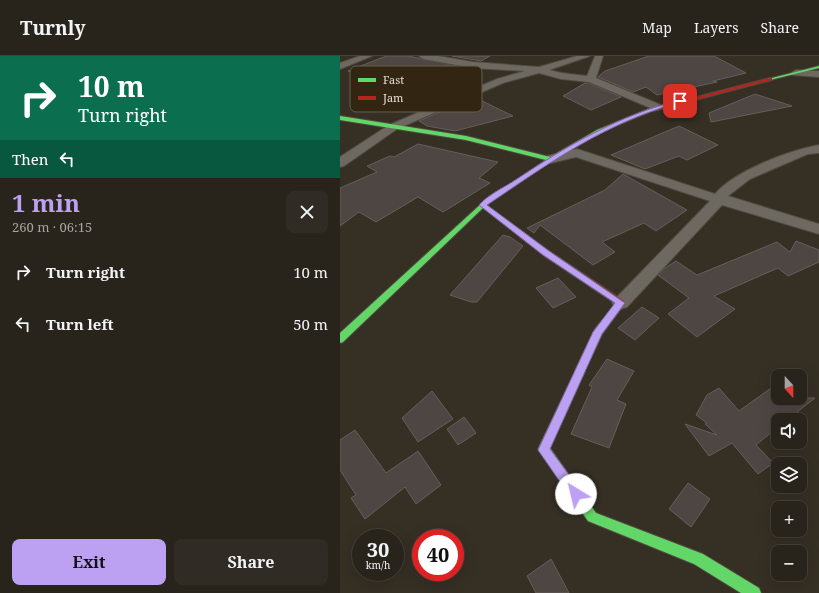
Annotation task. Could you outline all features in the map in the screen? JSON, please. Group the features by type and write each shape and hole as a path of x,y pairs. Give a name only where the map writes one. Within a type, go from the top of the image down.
{"street":[{"path":"340,66 368,56"},
{"path":"423,56 473,65 537,69 561,76 592,79 657,107"},
{"path":"482,89 500,81 537,69 586,56"},
{"path":"592,79 599,56"},
{"path":"340,339 483,205 551,159 598,131 657,107 819,67"},
{"path":"796,73 819,74"},
{"path":"340,163 393,127 428,112"},
{"path":"340,118 466,138 551,159 577,153 677,187 721,199 819,230"},
{"path":"754,593 698,559 592,517 544,450 598,332 621,303 712,206 721,199 721,196 745,176 805,151 819,148"},
{"path":"483,205 546,253 621,303"}],"building":[{"path":"386,56 408,56 457,66 361,66"},
{"path":"452,56 490,56 481,61"},
{"path":"649,56 714,56 746,73 713,81 717,82 657,95 646,87 633,92 598,77 605,71"},
{"path":"585,83 589,83 621,97 591,110 563,96"},
{"path":"755,94 792,106 711,122 709,113"},
{"path":"482,101 513,116 455,131 427,126 419,121 440,112 482,112"},
{"path":"679,126 718,145 687,160 679,156 645,169 611,155"},
{"path":"418,144 498,162 479,178 490,183 443,212 418,197 376,222 359,212 340,226 340,188 377,172 367,166 390,156 394,157"},
{"path":"623,174 687,210 656,231 644,223 602,242 615,252 593,265 540,225 534,233 527,228 605,190"},
{"path":"503,235 510,237 523,246 477,302 471,302 450,295"},
{"path":"796,241 819,250 819,262 788,276 778,268 714,296 735,309 697,337 668,314 689,298 658,275 665,268 676,261 697,275 777,242 790,252"},
{"path":"558,278 576,297 553,308 536,288"},
{"path":"642,307 659,318 635,340 618,328"},
{"path":"607,359 634,371 617,400 626,404 609,448 571,434 592,387 589,385"},
{"path":"719,388 739,411 771,388 771,405 806,405 796,413 771,413 771,433 756,445 771,461 771,464 758,474 732,443 709,456 685,424 717,435 705,424 707,423 696,415 707,395"},
{"path":"432,391 453,419 418,442 402,418"},
{"path":"807,398 815,398 807,404"},
{"path":"464,417 476,433 458,445 447,429"},
{"path":"355,430 386,473 418,451 441,485 416,504 405,487 365,519 351,498 356,495 340,470 340,440"},
{"path":"688,483 710,499 691,527 669,509"},
{"path":"551,559 569,593 536,593 527,576"}],"traffic: fast":[{"path":"770,79 819,67"},
{"path":"340,339 483,205 551,159 599,131 653,109"},
{"path":"340,118 466,138 551,159"},
{"path":"580,371 544,449 592,517 698,559 754,593"}],"traffic: jam":[{"path":"653,109 770,79"},
{"path":"483,205 546,253 621,303 598,332 580,371"}],"route":[{"path":"576,494 544,450 598,332 621,303 546,253 483,205 551,159 598,131 657,107 680,101"}]}
